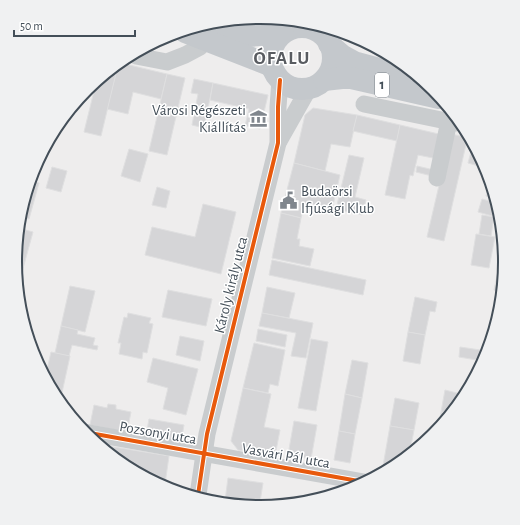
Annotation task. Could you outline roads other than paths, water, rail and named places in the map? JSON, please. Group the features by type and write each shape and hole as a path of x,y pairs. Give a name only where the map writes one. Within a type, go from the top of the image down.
{"main road":[{"name":"1","path":"198,33 249,36 283,33 298,28"},
{"name":"1","path":"316,32 321,34 329,44 343,56 354,62 409,78"},
{"name":"1","path":"197,33 276,73 294,88 301,89 342,78 351,78 430,96"},
{"path":"276,73 271,60 273,48 275,42 283,33"},
{"path":"316,84 329,74 332,66 333,59 329,44"}],"street":[{"path":"140,57 167,62 185,55 200,47 197,33"},
{"name":"Károly király utca","path":"198,492 207,434 278,143 276,73"},
{"name":"Károly király utca","path":"278,143 316,84"},
{"path":"364,104 451,121"},
{"path":"437,178 452,122"},
{"name":"Pozsonyi utca","path":"95,434 203,454"},
{"name":"Vasvári Pál utca","path":"203,454 355,480"}],"place":[{"name":"Városi Régészeti Kiállítás","path":"259,119"},
{"name":"Budaörsi Ifjúsági Klub","path":"288,200"}],"district":[{"name":"ÓFALU","path":"282,58"}]}
